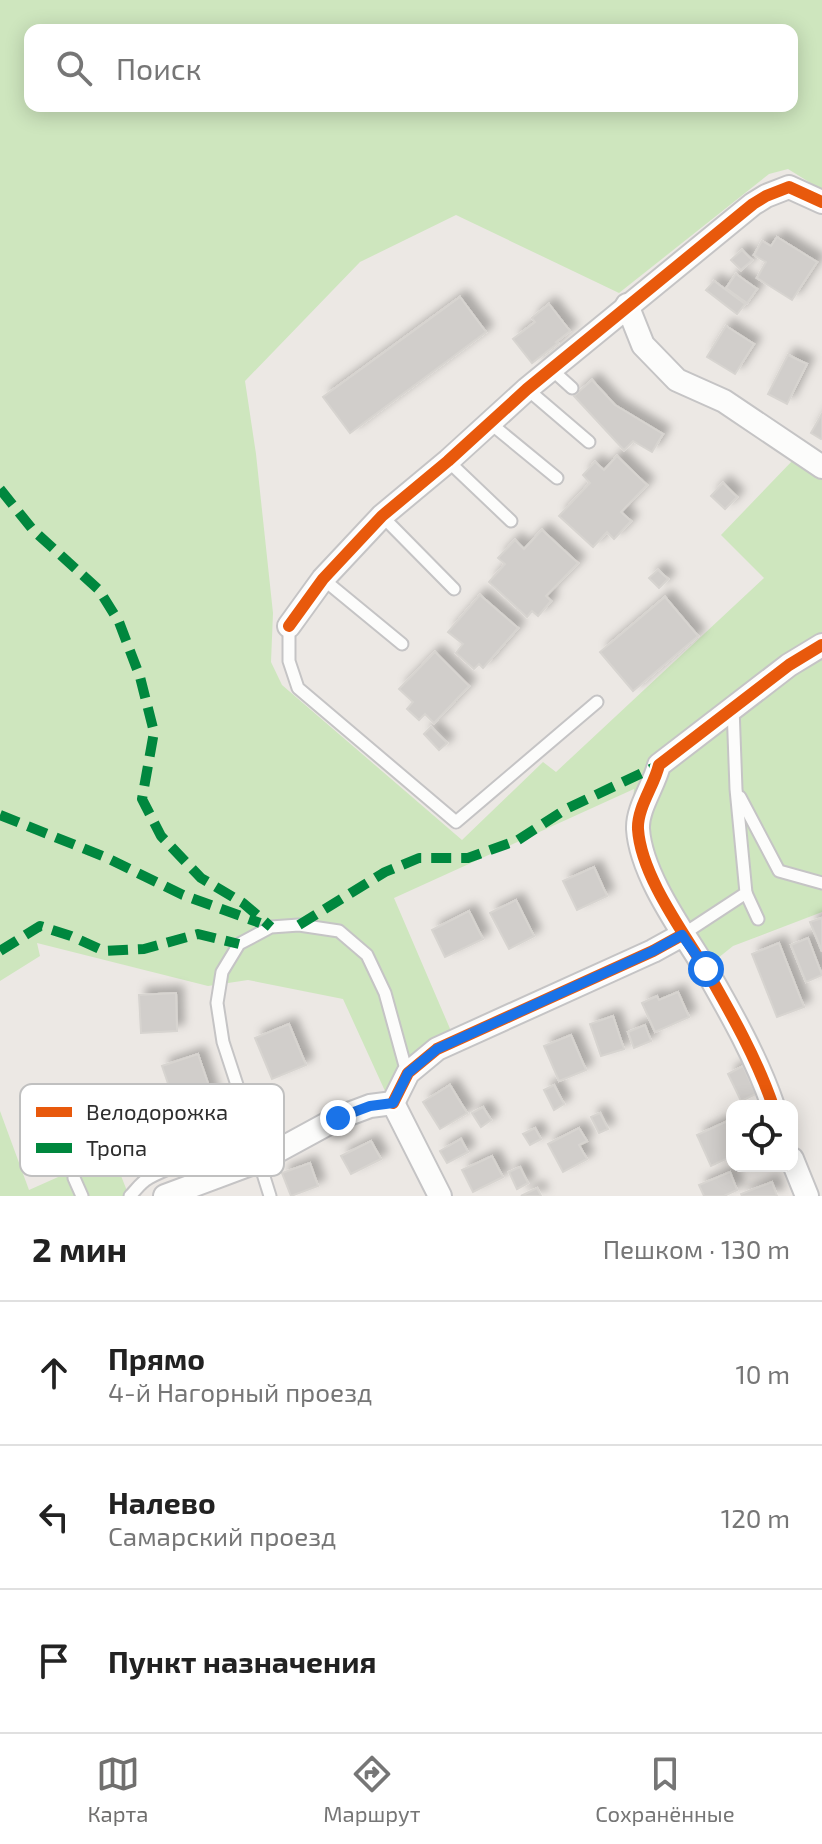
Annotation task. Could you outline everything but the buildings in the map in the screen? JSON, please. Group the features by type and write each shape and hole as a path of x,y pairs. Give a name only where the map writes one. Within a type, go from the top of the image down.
{"street":[{"path":"289,626 323,579 382,516 527,389 753,204 789,187 822,202"},
{"path":"627,305 643,345 677,380 724,401 822,467"},
{"path":"770,1100 740,1029 706,969 682,935 644,861 638,827 659,765 789,665 822,645"},
{"path":"393,1103 408,1073 437,1049 682,935"},
{"path":"284,1147 338,1118 370,1106 393,1103"},
{"path":"393,1103 440,1196"},
{"path":"797,1172 807,1196"},
{"path":"165,1196 219,1176"}],"lane":[{"path":"551,369 572,388"},
{"path":"527,389 589,442"},
{"path":"490,423 557,478"},
{"path":"448,461 511,521"},
{"path":"382,516 454,589"},
{"path":"323,579 402,644"},
{"path":"289,626 289,661 298,688 456,822 597,702"},
{"path":"733,707 736,789 746,893 758,919"},
{"path":"736,789 779,871 822,883"},
{"path":"682,935 746,893"},
{"path":"237,1084 223,1042 217,1003 222,972 239,944 271,927 299,925 339,931 367,955 385,993 408,1073"},
{"path":"130,1196 153,1176"},
{"path":"264,1176 270,1196"},
{"path":"74,1178 82,1196"}],"green space":[{"path":"0,0 822,0 822,190 788,169 769,174 619,293 456,215 360,262 245,381 273,613 271,662 282,685 462,840 543,762 556,772 764,578 721,535 794,459 822,475 822,912 733,946 713,962 631,826 634,789 394,898 451,1031 428,1046 385,1091 343,999 248,980 208,986 37,943 40,956 0,981"},
{"path":"0,1111 20,1165 20,1176 24,1176 29,1190 60,1176 121,1176 129,1196 0,1196"}],"marked path":[{"path":"0,489 33,530 99,590 119,622 140,677 154,732 142,799 161,836 201,878 243,903 271,927"},
{"path":"299,925 385,872 419,858 468,858 518,840 566,809 659,765"},
{"path":"0,815 105,857 183,895 260,923"},
{"path":"0,951 40,926 104,951 144,949 198,934 239,944"}],"cycle path":[{"path":"289,626 323,579 382,516 527,389 753,204 789,187 822,202"},
{"path":"771,1100 735,1021 655,885 641,847 638,821 659,765 789,665 822,645"},
{"path":"393,1103 408,1073 437,1049 682,935"}],"route":[{"path":"338,1118 370,1106 393,1103 408,1073 437,1049 682,935 706,969"}]}
